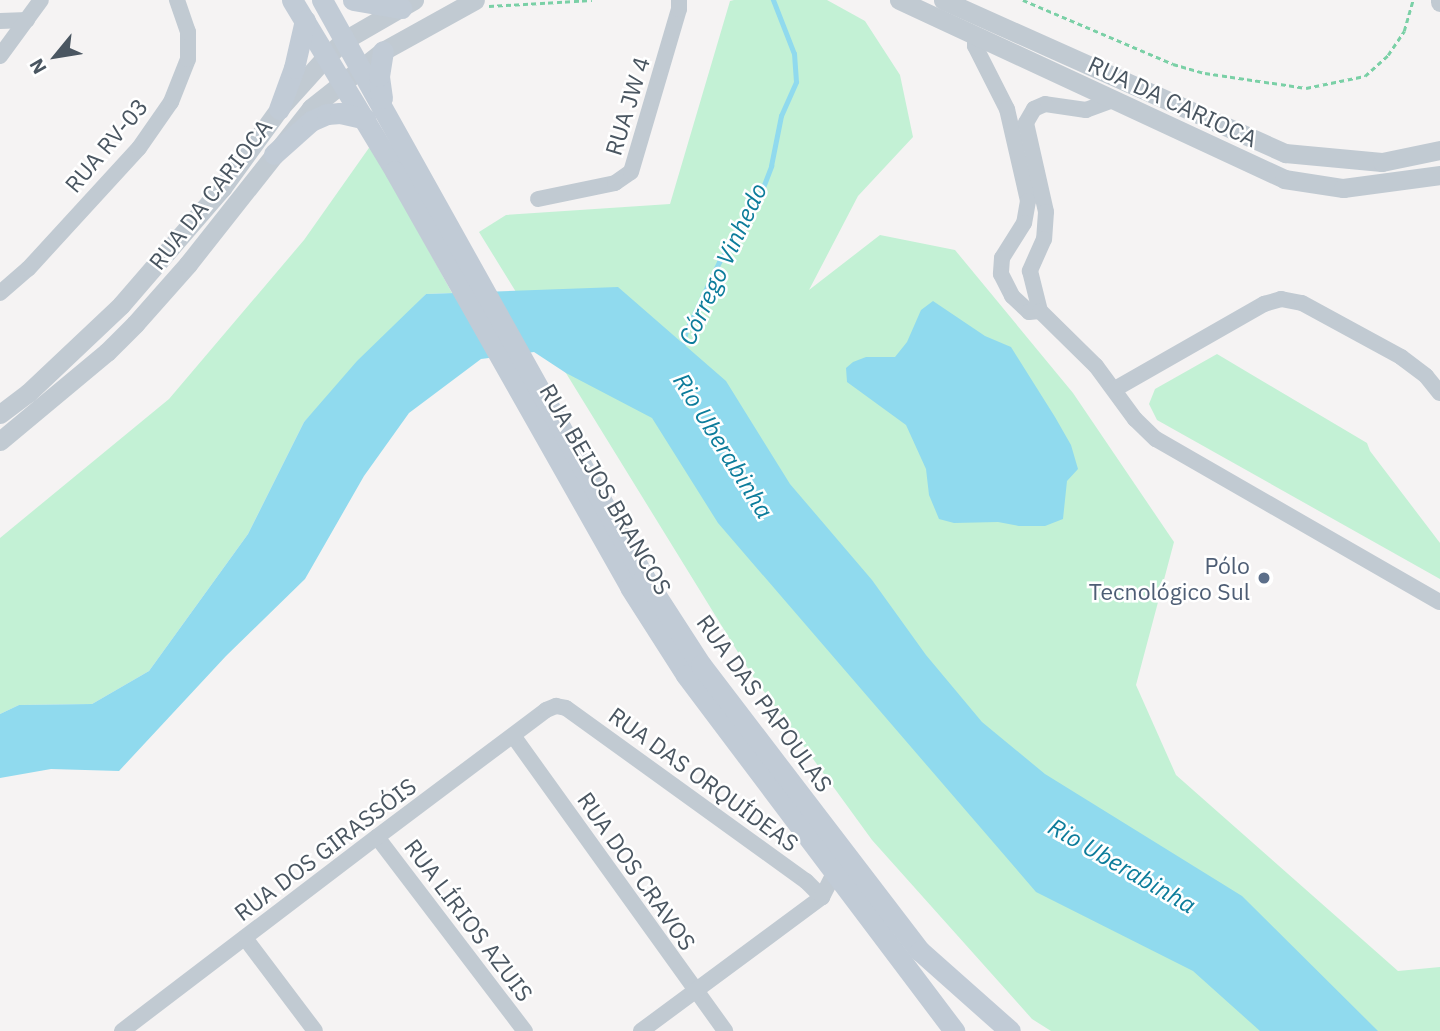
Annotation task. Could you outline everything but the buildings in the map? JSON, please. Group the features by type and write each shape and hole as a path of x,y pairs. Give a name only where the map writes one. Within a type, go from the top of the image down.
{"main road":[{"path":"292,0 341,83 450,242"},
{"path":"323,0 343,41 384,107 450,242 520,373"},
{"path":"353,0 407,4"},
{"path":"279,109 294,68 305,20"},
{"path":"383,51 379,76 384,107"},
{"path":"274,154 311,121 327,114 340,113 365,119"},
{"name":"RUA BEIJOS BRANCOS","path":"520,373 631,587 686,675 954,1031"},
{"name":"RUA DAS PAPOULAS","path":"520,373 701,665 920,951 1010,1031"}],"street":[{"path":"0,56 41,0"},
{"name":"RUA RV-03","path":"0,293 28,269 139,148 171,102 188,59 188,32 177,0"},
{"name":"RUA JW 4","path":"538,199 615,183 631,172 679,0"},
{"name":"RUA DA CARIOCA","path":"899,0 1284,179 1343,188 1440,175"},
{"name":"RUA DA CARIOCA","path":"943,0 1285,153 1382,162 1440,150"},
{"name":"RUA DA CARIOCA","path":"0,414 28,393 121,305 222,188 279,109 325,58 343,41 407,4"},
{"name":"RUA DA CARIOCA","path":"0,441 107,352 135,324 188,264 311,107 383,51 478,5"},
{"path":"0,21 27,20"},
{"path":"975,37 979,55 1007,109 1047,221 1044,239 1030,271 1040,311 1096,366 1135,419 1156,439 1440,602"},
{"path":"1040,311 1029,312 1012,296 1001,274 1005,251 1020,232 1028,208 1025,128 1027,118 1034,109 1051,104 1086,110 1113,100"},
{"path":"1115,389 1264,304 1281,299 1302,303 1401,357 1426,376 1440,393"},
{"name":"RUA DOS GIRASSÓIS","path":"122,1031 377,837 514,737 546,710 556,706"},
{"name":"RUA DAS ORQUÍDEAS","path":"556,706 566,708 806,881 822,897"},
{"name":"RUA DOS CRAVOS","path":"514,737 725,1031"},
{"name":"RUA LÍRIOS AZUIS","path":"377,837 525,1031"},
{"path":"641,1031 822,897 834,873"},
{"path":"245,938 315,1031"}],"path":[{"path":"478,5 592,0"},
{"path":"1023,0 1173,65 1205,73 1306,88 1365,76 1388,55 1404,31 1413,0"}],"green space":[{"path":"827,0 865,21 900,75 913,137 858,196 809,290 880,235 955,250 1073,393 1174,542 1136,685 1176,775 1398,971 1440,967 1440,1031 1051,1031 1032,1019 872,840 752,675 479,232 506,215 670,204 730,1"},
{"path":"371,145 452,293 426,294 304,422 248,534 149,671 92,704 19,705 0,714 0,538 169,399 304,240"},
{"path":"1217,354 1367,443 1370,451 1440,543 1440,579 1157,420 1149,404 1155,389"}],"water":[{"name":"Rio Uberabinha","path":"618,287 726,381 790,484 872,580 926,655 982,722 1045,774 1242,896 1378,1031 1260,1031 1193,971 1036,892 718,523 652,418 566,373 534,352 481,359 409,413 364,476 305,579 226,656 119,771 51,769 0,778 0,714 19,705 92,704 149,671 248,534 304,422 357,361 426,294"},
{"path":"933,301 985,336 1011,347 1055,417 1071,445 1078,469 1067,481 1063,519 1045,526 1019,526 998,522 954,523 939,519 929,495 926,469 906,425 847,382 846,368 853,362 866,357 895,357 907,342 921,310"}],"waterway":[{"name":"Córrego Vinhedo","path":"682,348 686,331 719,262 759,198 771,166 781,116 796,82 794,54 773,0"}],"place":[{"name":"Pólo Tecnológico Sul","path":"1264,578"}]}
